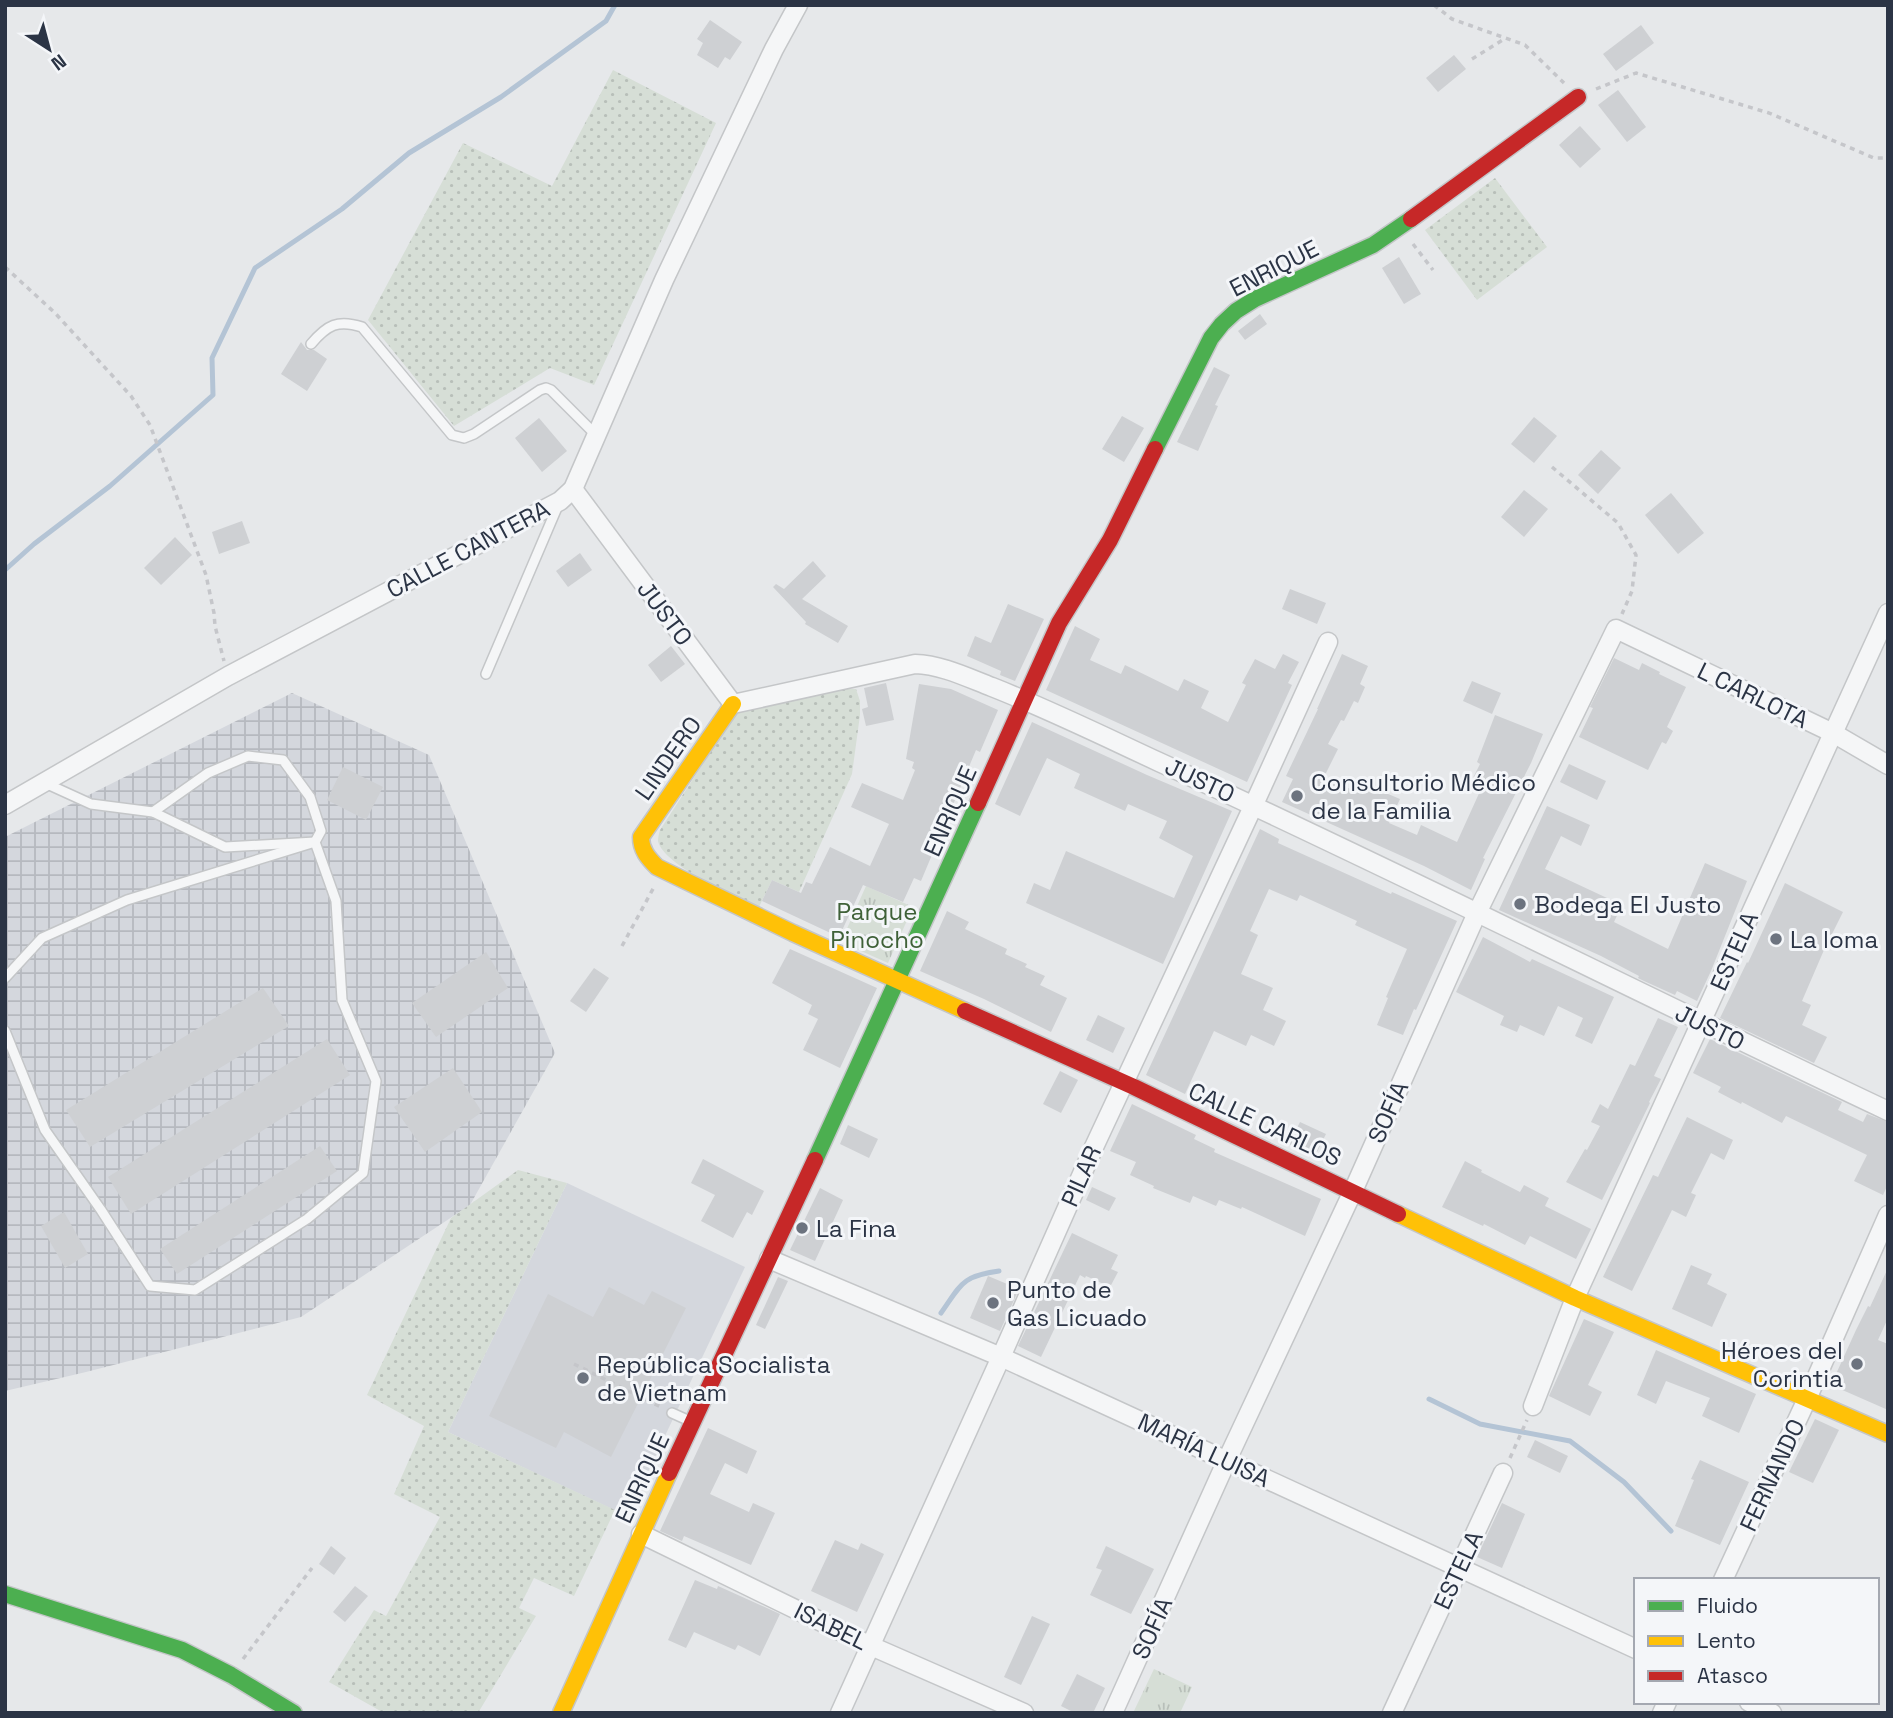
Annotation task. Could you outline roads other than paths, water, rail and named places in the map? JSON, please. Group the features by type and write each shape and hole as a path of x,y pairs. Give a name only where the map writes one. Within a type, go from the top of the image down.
{"street":[{"name":"CALLE CANTERA","path":"5,805 228,676 566,495 596,435 664,280 774,49 798,5"},
{"name":"ENRIQUE","path":"561,1713 641,1534 898,981 1059,623 1110,540 1211,338 1236,311 1255,299 1373,245 1401,227 1578,97"},
{"name":"JUSTO","path":"566,495 733,704 915,664 945,668 1024,700 1254,805 1888,1111"},
{"name":"ESTELA","path":"1533,1406 1575,1298 1888,613"},
{"name":"L CARLOTA","path":"1616,629 1833,733 1887,765"},
{"name":"SOFÍA","path":"1113,1713 1477,914 1616,629"},
{"name":"PILAR","path":"839,1713 1001,1357 1038,1269 1328,642"},
{"name":"LINDERO","path":"641,837 733,704"},
{"name":"CALLE CARLOS","path":"641,837 640,845 644,853 657,866 793,933 1124,1082 1575,1298 1888,1434"},
{"name":"FERNANDO","path":"1724,1578 1888,1215"},
{"name":"MARÍA LUISA","path":"769,1259 1001,1357 1634,1649"},
{"name":"ESTELA","path":"1392,1713 1503,1473"},
{"name":"ISABEL","path":"641,1534 871,1646 1024,1713"},
{"path":"5,1594 182,1650 232,1675 294,1713"},
{"path":"1753,1704 1772,1713"}],"lane":[{"path":"312,344 322,331 338,324 362,327 452,435 464,438 474,434 546,388 596,435"},
{"path":"486,674 566,495"},
{"path":"5,978 42,938 127,900 315,842 321,831 310,797 283,760 248,756 208,773 153,812"},
{"path":"44,783 91,804 153,812 225,847 315,842"},
{"path":"5,1031 45,1130 102,1210 150,1286 195,1290 307,1219 363,1173 376,1081 342,1000 336,901 315,842"},
{"path":"672,1413 693,1423"}],"waterway":[{"path":"5,570 34,544 110,486 213,395 212,358 255,268 342,209 409,153 501,97 606,21 615,5"},
{"path":"941,1313 963,1283 977,1276 999,1271"},
{"path":"1429,1399 1480,1424 1570,1441 1624,1482 1671,1531"}],"place":[{"name":"Consultorio Médico de la Familia","path":"1297,796"},
{"name":"Bodega El Justo","path":"1520,904"},
{"name":"La loma","path":"1776,939"},
{"name":"La Fina","path":"802,1228"},
{"name":"Punto de Gas Licuado","path":"993,1303"},
{"name":"Héroes del Corintia","path":"1857,1364"},
{"name":"República Socialista de Vietnam","path":"583,1378"}],"park label":[{"name":"Parque Pinocho","path":"877,925"}]}
